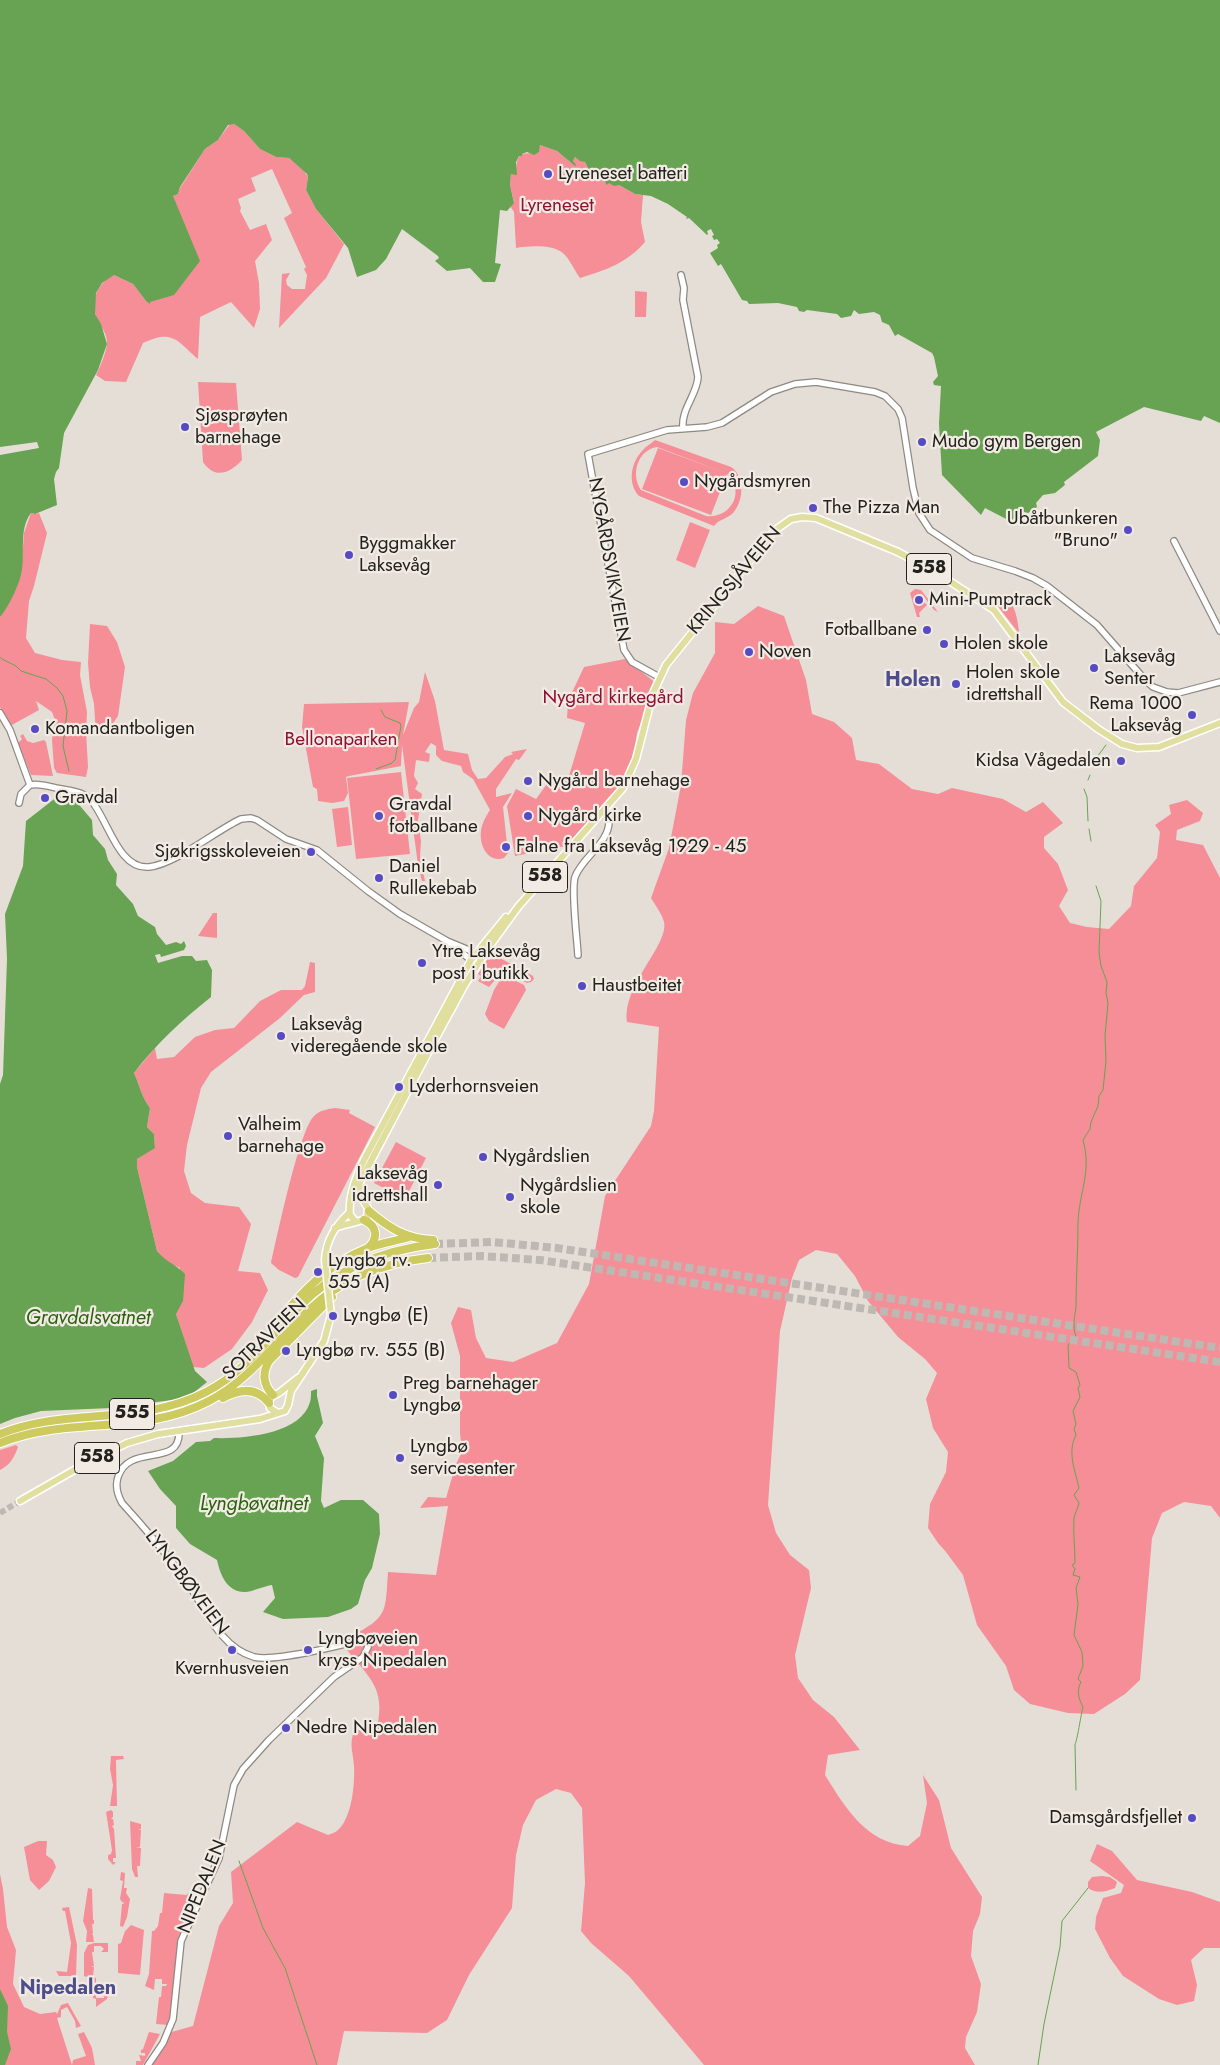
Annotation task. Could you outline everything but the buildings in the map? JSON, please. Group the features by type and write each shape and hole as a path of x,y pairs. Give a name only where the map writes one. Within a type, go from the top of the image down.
{"highway":[{"name":"555","path":"369,1211 387,1227 409,1237"},
{"path":"364,1220 373,1227 375,1232 373,1242 367,1248"},
{"name":"555","path":"251,1359 286,1311 314,1281 344,1260 367,1248 409,1237"},
{"name":"SOTRAVEIEN","path":"0,1434 32,1423 126,1415 175,1406 192,1399 221,1384 251,1359 307,1299 339,1274 368,1260 434,1242 409,1237"},
{"name":"SOTRAVEIEN","path":"0,1444 16,1437 50,1429 147,1422 179,1414 210,1400 247,1376 310,1309 332,1291 353,1279 385,1266 428,1258"},
{"name":"555","path":"276,1394 264,1383 265,1369 269,1361 320,1308 353,1279"},
{"name":"555","path":"179,1414 196,1412 240,1391 259,1392 269,1404"}],"main road":[{"name":"KRINGSJÅVEIEN","path":"603,812 623,788 632,770 659,677 679,648 777,528 791,519 806,516 822,520 898,552 990,606 1063,702 1117,742 1137,748 1159,747 1220,723"},
{"name":"558","path":"350,1209 354,1186 364,1158 393,1109 471,960 495,929 518,907 603,812"},
{"name":"558","path":"363,1203 359,1193 364,1173 480,960 518,907"},
{"path":"269,1404 272,1410 278,1413 287,1408 291,1391 308,1368 324,1341 331,1315 325,1260 327,1244 335,1228 356,1202 363,1203 369,1211 364,1220 335,1228"},
{"path":"350,1209 355,1221"},
{"path":"252,1420 264,1412 276,1394 308,1368"},
{"path":"276,1394 286,1396 288,1402"},
{"name":"558","path":"20,1501 117,1447 148,1436 252,1420 278,1413"}],"street":[{"path":"681,275 684,288 683,300 698,377 684,414 683,428 708,427 725,421 768,393 796,384 823,383 875,392 884,396 898,409 902,418 918,513 930,530 972,558 1014,570 1047,586 1097,626 1153,687 1167,692 1178,693 1220,682"},
{"name":"NYGÅRDSVIKVEIEN","path":"659,677 632,662 624,650 588,454 659,432 683,428"},
{"path":"1174,541 1220,631"},
{"path":"0,713 10,730 30,785"},
{"path":"19,803 21,794 30,785 39,784 84,795 95,806 123,854 137,866 151,867 178,856 241,819 251,818 286,839 317,850 400,914 447,941 476,953 480,960 471,960 447,941"},
{"path":"578,955 574,883 579,869 600,842 608,827 609,820 603,812"},
{"name":"LYNGBØVEIEN","path":"180,1431 179,1442 173,1450 166,1453 139,1457 126,1463 118,1476 117,1491 122,1503 184,1578 217,1630 237,1648 250,1655 263,1658 337,1646 366,1638"},
{"name":"NIPEDALEN","path":"148,2065 164,2043 173,2019 181,1941 219,1858 225,1835 231,1794 236,1780 243,1769 274,1735 334,1677 363,1657 368,1647 366,1638"}],"green space":[{"path":"230,124 234,124 244,131 260,149 276,157 289,158 304,171 308,177 306,190 316,209 344,244 326,278 279,328 282,274 290,273 286,280 287,285 292,289 305,289 307,275 304,269 306,267 284,218 292,213 272,169 251,178 256,191 238,199 240,211 250,230 266,224 272,240 255,261 259,283 260,309 254,328 231,302 200,317 198,359 174,339 161,337 143,343 126,382 105,381 96,375 107,346 107,338 95,314 94,302 97,291 104,282 114,275 133,284 146,301 150,302 173,196 178,194 205,149 218,140"},
{"name":"Lyreneset","path":"540,145 557,151 575,166 573,161 575,157 585,162 589,170 599,172 604,180 609,183 619,185 635,194 643,195 641,222 645,242 616,265 580,278 566,256 559,251 547,247 516,248 514,212 510,206 514,202 510,185 511,174 516,170 518,159 521,155 538,153"},
{"path":"635,291 647,292 646,317 635,317"},
{"path":"198,382 236,383 242,460 233,468 222,473 212,471 203,462"},
{"name":"Nygårdsmyren","path":"655,440 731,467 736,471 741,482 741,496 733,513 714,526 639,496 633,485 633,466 639,455","holes":["657,447 726,473 658,448 642,489 711,515 727,474 733,481 735,496 729,509 715,516 706,516 641,490 636,477 636,470 641,458 650,449"]},
{"path":"31,513 39,513 47,533 29,601 26,638 35,653 62,660 81,662 80,675 87,712 88,767 86,777 57,773 54,768 52,740 55,720 52,712 36,701 39,710 10,726 0,707 0,617 21,575 24,533"},
{"path":"690,522 710,530 695,568 676,560"},
{"path":"915,589 921,590 938,612 934,610 922,594 917,594 916,601 920,596 922,598 920,603 924,602 927,605 919,613 920,617 917,617 910,593"},
{"path":"995,594 1006,598 1010,602 1017,619 1018,632 996,604 983,596"},
{"path":"758,606 784,616 806,680 812,714 834,722 852,738 856,760 879,764 912,789 938,794 952,788 1003,799 1026,812 1043,802 1063,823 1044,837 1044,848 1058,864 1068,890 1059,906 1070,923 1109,929 1131,906 1134,886 1157,858 1160,832 1155,825 1171,814 1169,805 1187,800 1203,813 1200,821 1177,830 1176,840 1203,845 1220,878 1220,1518 1211,1506 1184,1502 1162,1513 1152,1538 1140,1680 1125,1694 1094,1714 1068,1713 1030,1704 1014,1690 1006,1666 977,1625 963,1575 928,1528 930,1504 946,1472 948,1452 933,1428 926,1399 937,1373 925,1359 898,1337 868,1301 855,1276 837,1254 816,1250 799,1260 792,1278 780,1331 768,1505 776,1533 790,1555 809,1570 811,1588 795,1655 798,1678 813,1700 834,1717 860,1750 828,1755 825,1775 849,1811 869,1831 893,1843 908,1846 920,1836 927,1803 923,1775 939,1800 951,1848 982,1897 980,1914 973,1931 971,1956 981,1984 977,2012 966,2037 965,2048 975,2065 704,2065 629,1976 591,1943 581,1931 585,1883 582,1808 571,1793 556,1789 536,1800 523,1825 516,1855 512,1908 469,1975 447,2020 427,2033 344,2031 337,2065 151,2065 168,2033 193,2026 219,1926 233,1903 231,1872 297,1822 328,1835 338,1830 347,1817 352,1800 354,1781 352,1744 354,1731 377,1727 379,1703 374,1684 347,1650 352,1636 373,1623 383,1612 388,1572 436,1575 448,1506 420,1508 428,1497 446,1498 456,1464 462,1452 460,1433 460,1356 451,1323 458,1307 471,1310 476,1338 486,1358 513,1362 557,1343 589,1284 605,1196 651,1126 654,1111 659,1027 627,1022 627,1008 631,994 660,942 664,931 663,919 651,898 669,848 681,785 686,720 693,693 715,653 715,622 734,624"},
{"path":"90,624 107,626 117,642 125,667 118,716 111,726 96,734 88,663"},
{"name":"Nygård kirkegård","path":"625,659 656,683 637,733 633,758 620,791 565,846 515,856 507,806 516,789 536,799 552,777 568,779 585,723 567,718 568,701 584,667"},
{"name":"Bellonaparken","path":"425,672 435,701 444,750 468,754 472,770 478,779 486,778 505,757 513,754 511,752 527,749 519,760 516,759 496,789 496,797 512,793 503,807 508,853 504,858 498,859 489,856 483,847 482,828 490,810 473,779 463,772 461,766 442,761 436,755 436,746 431,743 425,752 430,754 429,762 416,760 414,776 418,783 415,789 422,794 418,820 421,841 420,857 425,881 422,881 418,865 402,745 401,766 346,777 348,793 344,801 332,803 318,801 317,789 313,787 302,727 304,704 409,702 403,735 414,708 419,702"},
{"path":"23,734 27,741 33,743 44,740 46,742 53,776 31,775 18,743 22,739 20,736"},
{"name":"Gravdal fotballbane","path":"401,772 410,854 356,859 347,778"},
{"path":"348,807 352,845 337,847 332,809"},
{"path":"213,913 217,913 217,938 198,936"},
{"path":"500,958 533,976 534,979 527,983 502,971 495,973 492,977 495,980 489,987 478,981 481,976 478,974 487,960"},
{"path":"310,962 315,963 315,992 304,995 280,1018 211,1072 201,1088 187,1145 184,1171 191,1193 205,1203 239,1207 251,1224 238,1271 260,1273 268,1290 252,1322 232,1349 204,1368 193,1367 176,1314 180,1268 165,1261 157,1251 137,1167 137,1159 155,1147 154,1134 147,1127 150,1108 134,1073 155,1048 157,1059 174,1057 195,1037 215,1030 234,1028 260,1001 281,990 302,990 305,986"},
{"path":"502,977 512,979 524,985 526,990 504,1029 489,1021 485,1014 494,990"},
{"path":"335,1108 350,1110 349,1113 375,1127 298,1277 295,1278 279,1270 271,1263 283,1209 295,1162 308,1126 316,1114"},
{"path":"396,1142 426,1158 405,1199 374,1183"},
{"path":"16,1445 18,1447 13,1458 0,1470 0,1450"},
{"path":"111,1756 123,1756 124,1759 116,1760 117,1806 110,1806 113,1785 110,1769"},
{"path":"111,1810 113,1812 111,1819 113,1819 114,1825 112,1826 114,1829 116,1858 113,1858 113,1862 116,1862 113,1865 108,1859 108,1855 111,1854 112,1850 106,1812"},
{"path":"130,1821 141,1824 141,1829 138,1830 141,1830 140,1847 136,1848 141,1848 140,1866 137,1866 138,1877 135,1877 132,1869"},
{"path":"38,1841 47,1841 46,1855 53,1860 56,1867 49,1881 39,1890 30,1880 24,1847"},
{"path":"1097,1844 1112,1851 1137,1880 1192,1892 1220,1902 1220,1948 1204,1948 1191,1960 1197,1985 1194,2001 1177,2005 1159,1999 1123,1976 1110,1958 1095,1929 1096,1917 1103,1898 1121,1893 1124,1885 1090,1861"},
{"path":"121,1872 125,1873 124,1888 127,1888 126,1893 130,1899 123,1927 120,1926 122,1904 125,1903 120,1899 123,1881 120,1880"},
{"path":"0,1874 7,1927 16,1950 13,1984 24,2007 40,2014 56,2012 57,2014 61,2005 68,2003 81,2026 76,2028 75,2021 67,2007 61,2010 61,2017 57,2018 72,2065 5,2065 0,2001"},
{"path":"1092,1877 1110,1877 1117,1882 1115,1888 1101,1892 1088,1888 1088,1882"},
{"path":"88,1888 92,1889 94,1924 92,1924 92,1935 94,1942 86,1942 87,1931 83,1921"},
{"path":"198,1889 201,1892 177,1944 173,2010 169,2025 156,2024 162,1986 167,1984 162,1984 162,1979 155,1979 154,1990 145,1986 149,1974 152,1931 158,1926 160,1913 162,1913 164,1893 187,1895 188,1893 194,1894"},
{"path":"69,1907 77,1945 76,1976 59,1976 56,1971 67,1972 71,1943 65,1911 62,1908"},
{"path":"131,1925 144,1930 140,1975 118,1973 118,1944 121,1943 125,1931"},
{"path":"108,1943 108,1952 101,1952 104,1949 101,1946 94,1946 94,1952 92,1952 94,1966 91,1967 94,1967 93,1977 96,1978 96,1998 104,1998 105,1988 110,1987 107,1999 96,2007 96,1999 93,1998 93,1993 88,1993 87,1983 90,1978 84,1976 84,1953 88,1945"},
{"path":"84,2032 92,2048 95,2065 72,2065 73,2060 86,2056 78,2034"},
{"path":"149,2032 160,2034 143,2065 136,2065 136,2061 141,2061 139,2055 145,2056 145,2053 141,2053 141,2050"}],"water":[{"path":"0,0 1220,0 1220,423 1204,416 1201,421 1144,407 1096,432 1100,440 1098,456 1064,482 1065,485 1055,493 1043,495 1036,503 1037,507 1028,513 1024,512 1010,521 985,508 981,515 942,475 939,424 941,386 934,385 933,382 938,376 932,353 898,334 895,336 889,325 882,322 880,315 874,312 859,314 854,310 851,316 841,318 837,314 807,310 804,312 799,311 797,307 778,303 749,304 747,301 742,300 721,264 718,266 710,253 718,248 717,245 720,243 717,239 714,240 711,229 707,231 707,235 689,218 686,219 687,217 668,204 651,196 635,194 619,185 614,186 609,183 607,185 599,172 589,170 585,162 575,157 573,161 575,166 557,151 540,145 539,152 534,155 527,152 519,156 516,162 517,175 511,174 510,185 514,203 507,211 500,210 495,263 501,264 495,282 483,282 470,268 447,271 435,261 439,258 438,256 402,229 386,259 376,270 357,277 348,248 316,209 306,190 307,174 289,158 276,157 260,149 244,131 234,124 228,125 218,140 205,149 180,187 178,194 173,196 200,261 174,295 150,302 150,304 133,284 114,275 102,283 96,293 95,314 101,324 107,344 98,370 64,433 59,468 54,479 57,505 35,514 31,513 27,520 23,535 21,575 12,597 0,617 0,455 39,448 37,442 0,447"},
{"name":"Gravdalsvatnet","path":"58,796 75,800 92,820 93,835 105,849 108,860 117,874 116,885 133,904 138,916 155,927 157,934 166,945 176,942 181,944 184,941 186,946 184,950 161,957 160,954 155,955 158,963 182,956 192,956 196,961 207,960 212,970 211,997 170,1033 134,1073 150,1108 147,1127 154,1134 155,1148 137,1159 137,1167 157,1251 185,1274 183,1301 176,1314 195,1371 207,1382 187,1398 111,1408 41,1411 0,1424 0,1084 3,1075 7,959 5,914 23,866 26,821"},
{"name":"Lyngbøvatnet","path":"317,1389 323,1423 315,1436 324,1458 321,1501 324,1508 341,1500 363,1500 379,1514 380,1534 372,1568 365,1580 358,1604 351,1609 328,1617 283,1619 263,1612 275,1598 272,1585 246,1592 234,1589 222,1577 217,1560 190,1544 176,1528 176,1506 160,1489 148,1471 173,1461 196,1442 210,1441 214,1438 254,1436 283,1428 295,1422 304,1413 310,1402 311,1391"},
{"path":"0,1989 8,2006 7,2032 11,2049 5,2065 0,2065"}],"waterway":[{"path":"0,657 21,671 46,679 63,696 67,711 63,746 69,771"},
{"path":"376,769 395,760 401,726 400,723 385,717 381,710"},
{"path":"1094,767 1097,757 1106,745"},
{"path":"1088,780 1090,775"},
{"path":"1084,789 1087,797 1088,821"},
{"path":"74,795 75,800"},
{"path":"1089,829 1091,841"},
{"path":"1076,1790 1075,1744 1083,1707 1079,1695 1081,1682 1078,1679 1083,1666 1082,1652 1074,1635 1078,1604 1076,1588 1080,1577 1073,1575 1075,1569 1072,1565 1075,1563 1074,1518 1079,1503 1074,1495 1079,1488 1072,1448 1076,1435 1073,1411 1080,1397 1078,1388 1080,1385 1076,1372 1069,1368 1068,1345 1076,1336 1074,1325 1078,1223 1086,1172 1083,1140 1090,1129 1098,1106 1099,1096 1103,1090 1106,1061 1107,982 1101,966 1099,952 1101,901 1096,886"},
{"path":"239,1861 263,1928 285,1968 317,2065"},
{"path":"1038,2065 1044,2024 1060,1947 1062,1921 1088,1888"}],"tunnel":[{"path":"435,1244 493,1242 557,1248 1220,1348"},
{"path":"428,1258 482,1256 540,1260 1220,1362"},
{"path":"0,1513 20,1501"}],"place":[{"name":"Lyreneset batteri","path":"548,174"},
{"name":"Sjøsprøyten barnehage","path":"185,427"},
{"name":"Mudo gym Bergen","path":"922,442"},
{"name":"Nygårdsmyren","path":"684,482"},
{"name":"The Pizza Man","path":"813,508"},
{"name":"Ubåtbunkeren \"Bruno\"","path":"1128,530"},
{"name":"Byggmakker Laksevåg","path":"349,555"},
{"name":"Mini-Pumptrack","path":"919,600"},
{"name":"Fotballbane","path":"927,630"},
{"name":"Holen skole","path":"944,644"},
{"name":"Noven","path":"749,652"},
{"name":"Laksevåg Senter","path":"1094,668"},
{"name":"Holen skole idrettshall","path":"956,684"},
{"name":"Rema 1000 Laksevåg","path":"1192,715"},
{"name":"Komandantboligen","path":"35,729"},
{"name":"Kidsa Vågedalen","path":"1121,761"},
{"name":"Nygård barnehage","path":"528,781"},
{"name":"Gravdal","path":"45,798"},
{"name":"Gravdal fotballbane","path":"379,816"},
{"name":"Nygård kirke","path":"528,816"},
{"name":"Falne fra Laksevåg 1929 - 45","path":"506,847"},
{"name":"Sjøkrigsskoleveien","path":"311,852"},
{"name":"Daniel Rullekebab","path":"379,878"},
{"name":"Ytre Laksevåg post i butikk","path":"422,963"},
{"name":"Haustbeitet","path":"582,986"},
{"name":"Laksevåg videregående skole","path":"281,1036"},
{"name":"Lyderhornsveien","path":"399,1087"},
{"name":"Valheim barnehage","path":"228,1136"},
{"name":"Nygårdslien","path":"483,1157"},
{"name":"Laksevåg idrettshall","path":"438,1185"},
{"name":"Nygårdslien skole","path":"510,1197"},
{"name":"Lyngbø rv. 555 (A)","path":"318,1272"},
{"name":"Lyngbø (E)","path":"333,1316"},
{"name":"Lyngbø rv. 555 (B)","path":"286,1351"},
{"name":"Preg barnehager Lyngbø","path":"393,1395"},
{"name":"Lyngbø servicesenter","path":"400,1458"},
{"name":"Kvernhusveien","path":"232,1650"},
{"name":"Lyngbøveien kryss Nipedalen","path":"308,1650"},
{"name":"Nedre Nipedalen","path":"286,1728"},
{"name":"Damsgårdsfjellet","path":"1192,1818"}],"district":[{"name":"Holen","path":"913,681"},
{"name":"Nipedalen","path":"68,1989"}]}
